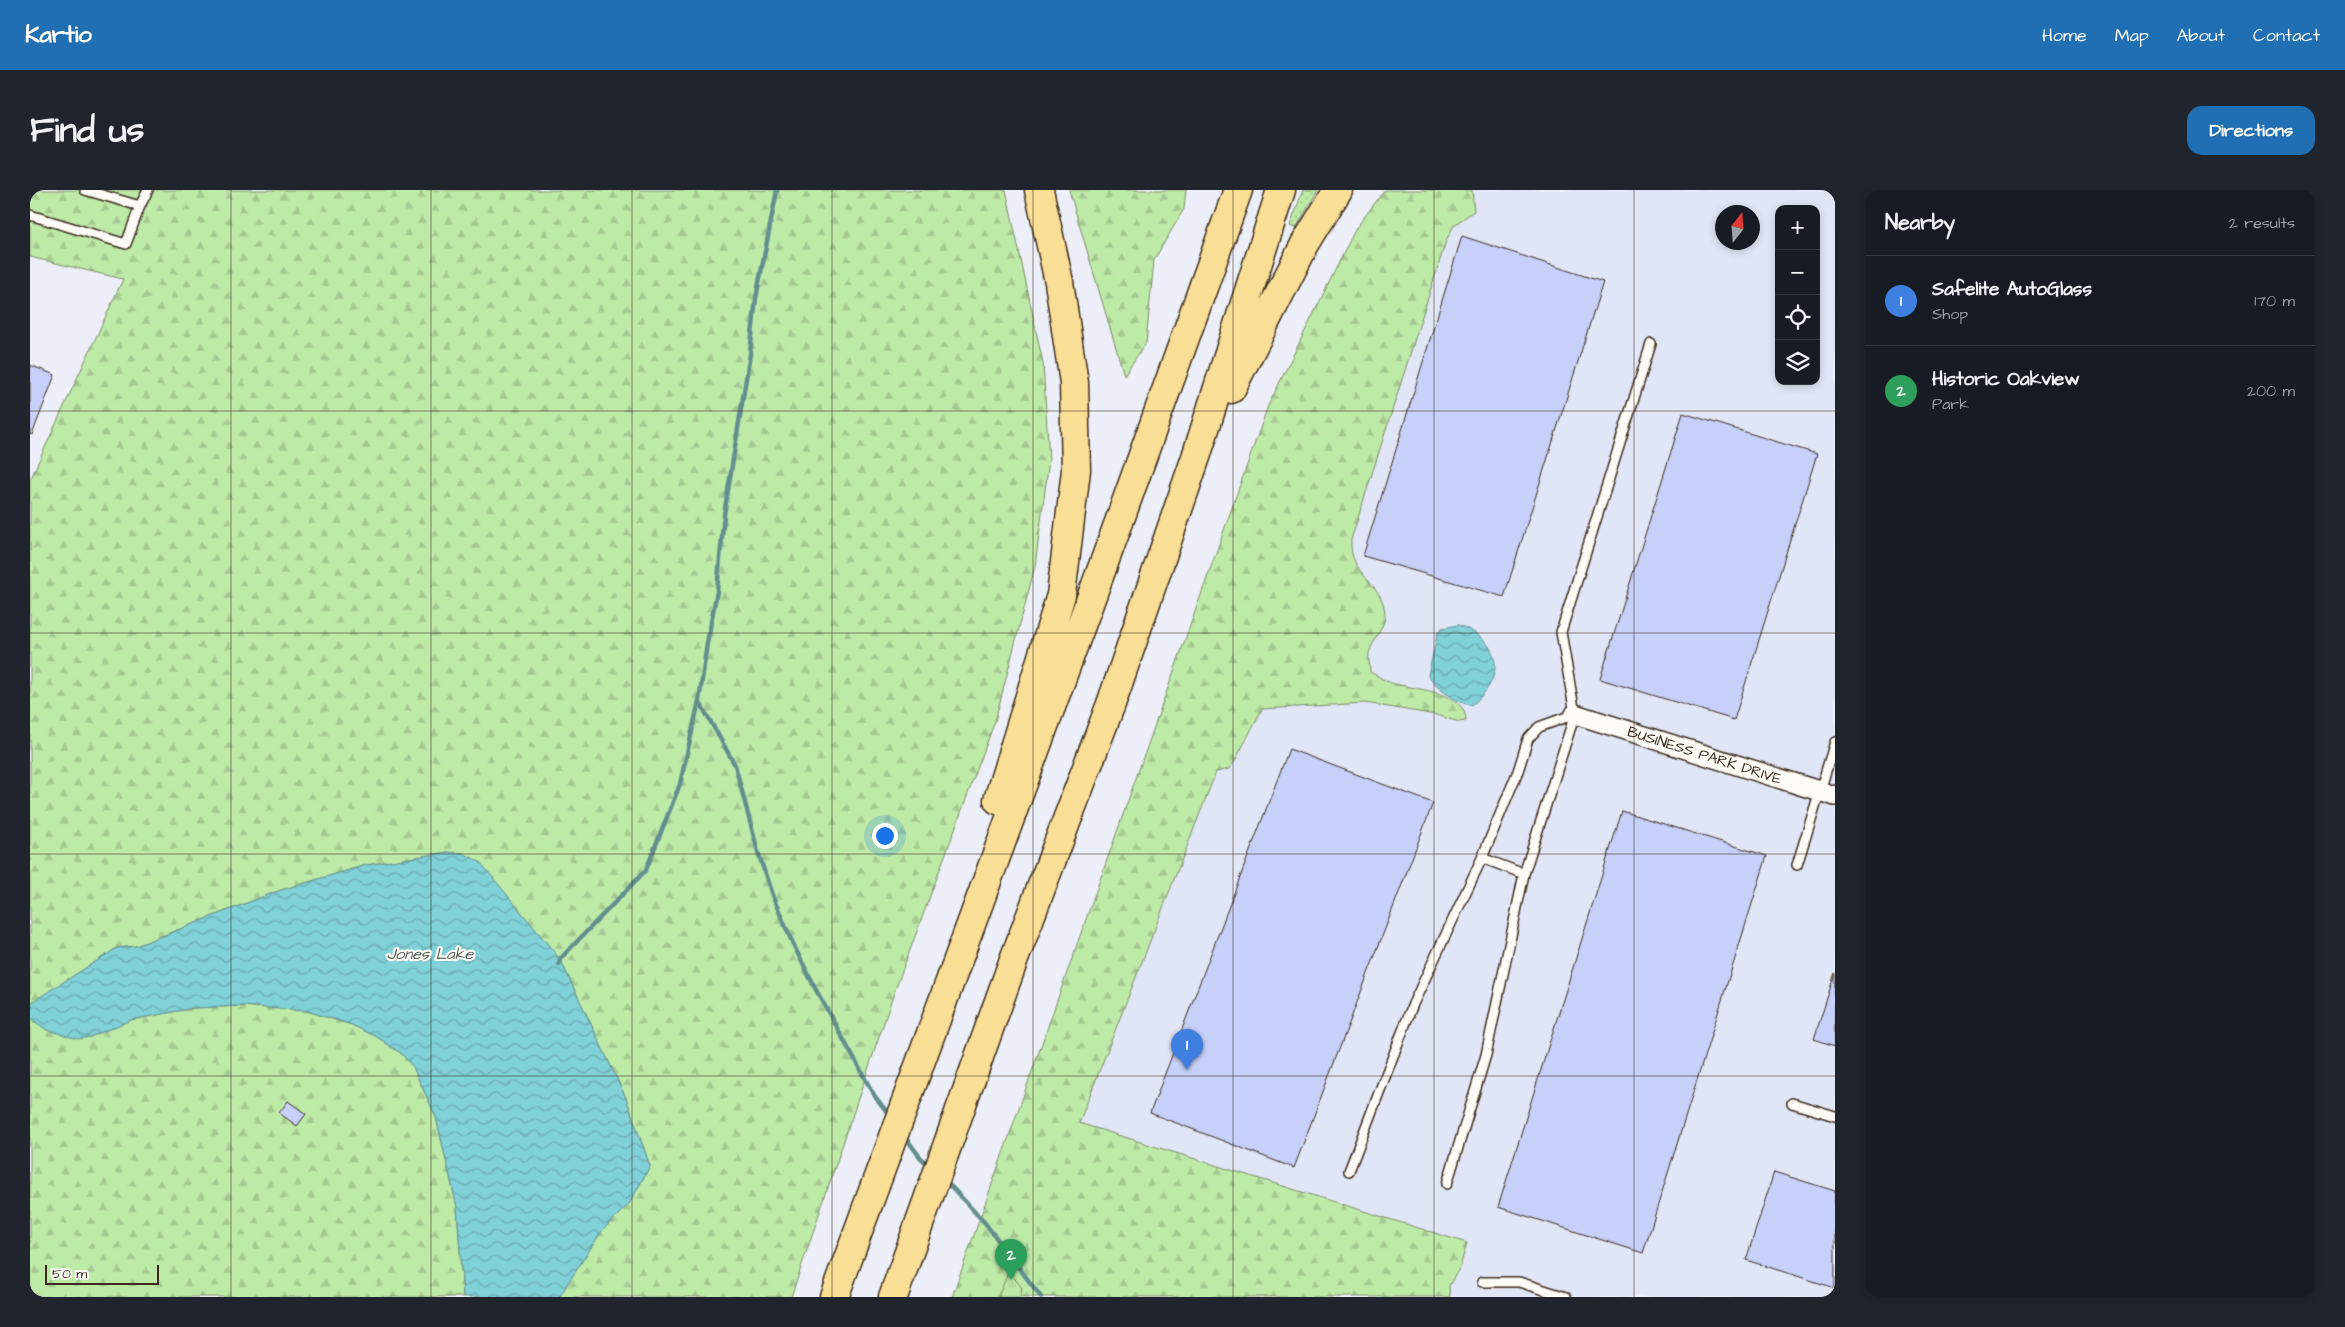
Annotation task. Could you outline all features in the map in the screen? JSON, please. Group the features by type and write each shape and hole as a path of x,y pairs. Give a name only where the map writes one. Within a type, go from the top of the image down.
{"highway":[{"path":"989,872 997,803 1061,595 1076,470 1074,383 1059,282 1039,190"},
{"path":"834,1297 1119,522 1238,190"},
{"path":"893,1297 1013,962 1111,704 1196,457 1282,190"},
{"path":"1196,457 1305,244 1338,190"}],"street":[{"name":"BUSINESS PARK DRIVE","path":"1575,714 1827,794"}],"lane":[{"path":"85,190 140,206"},
{"path":"30,215 126,244 148,190"},
{"path":"1447,1184 1486,1055 1524,874 1575,714 1561,632 1651,344"},
{"path":"1349,1171 1413,1004 1482,858 1518,771 1528,739 1538,727 1575,714"},
{"path":"1797,865 1827,794 1835,742"},
{"path":"1482,858 1524,874"},
{"path":"1792,1103 1835,1116"},
{"path":"1482,1282 1519,1282 1566,1297"}],"shaded area":[{"path":"1432,190 1835,190 1835,1297 1020,1297 1025,1236"}],"green space":[{"path":"30,190 1006,190 1043,363 1049,460 1035,566 995,721 894,993 791,1297 559,1297 601,1232 629,1204 650,1166 626,1098 560,959 448,852 366,865 278,891 136,946 117,948 30,1004 30,480 123,279 30,257"},
{"path":"1069,190 1186,190 1184,209 1154,260 1146,343 1124,375"},
{"path":"1303,190 1318,190 1296,228 1290,226"},
{"path":"1385,190 1472,190 1474,211 1454,225 1446,241 1351,540 1355,563 1379,594 1385,614 1385,619 1369,653 1370,672 1392,683 1427,690 1449,698 1464,711 1466,721 1459,722 1436,715 1365,703 1262,709 1235,761 1229,769 1216,772 1079,1123 1467,1243 1460,1267 1449,1286 1450,1297 1020,1297 1022,1288 998,1297 952,1297 1268,406 1356,228"},
{"path":"243,1006 307,1011 352,1025 377,1037 402,1054 413,1067 436,1117 457,1207 463,1297 30,1297 30,1018 47,1030 90,1037 130,1020 194,1008"},
{"path":"1009,1271 1022,1288 1020,1297 998,1297"}],"water":[{"path":"1458,625 1484,640 1495,660 1495,671 1491,683 1472,705 1461,702 1447,694 1428,675 1438,632 1442,628"},
{"name":"Jones Lake","path":"448,852 463,853 480,862 560,959 626,1098 650,1166 629,1204 601,1232 559,1297 463,1297 457,1207 436,1117 413,1067 402,1054 377,1037 352,1025 307,1011 243,1006 194,1008 131,1020 90,1037 78,1039 47,1030 30,1018 32,1002 117,948 136,946 278,891 366,865"}],"building":[{"path":"1462,236 1603,282 1504,597 1363,556"},
{"path":"30,365 55,375 32,435 30,434"},
{"path":"1683,413 1817,454 1734,720 1600,679"},
{"path":"1289,749 1433,803 1294,1168 1150,1113"},
{"path":"1622,811 1767,856 1643,1253 1498,1207"},
{"path":"1835,973 1835,1046 1814,1039"},
{"path":"288,1101 306,1114 297,1126 279,1113"},
{"path":"1774,1172 1835,1191 1835,1288 1746,1260"}],"waterway":[{"path":"559,964 560,959 646,870 680,784 699,701 717,591 724,515 750,354 756,298 777,190"},
{"path":"699,701 735,765 758,852 772,895 793,944 874,1095 890,1116"},
{"path":"903,1134 920,1157 930,1166"},
{"path":"945,1180 985,1223 1041,1297"}],"place":[{"name":"Safelite AutoGlass","path":"1187,1070"},
{"name":"Historic Oakview","path":"1011,1280"}]}
